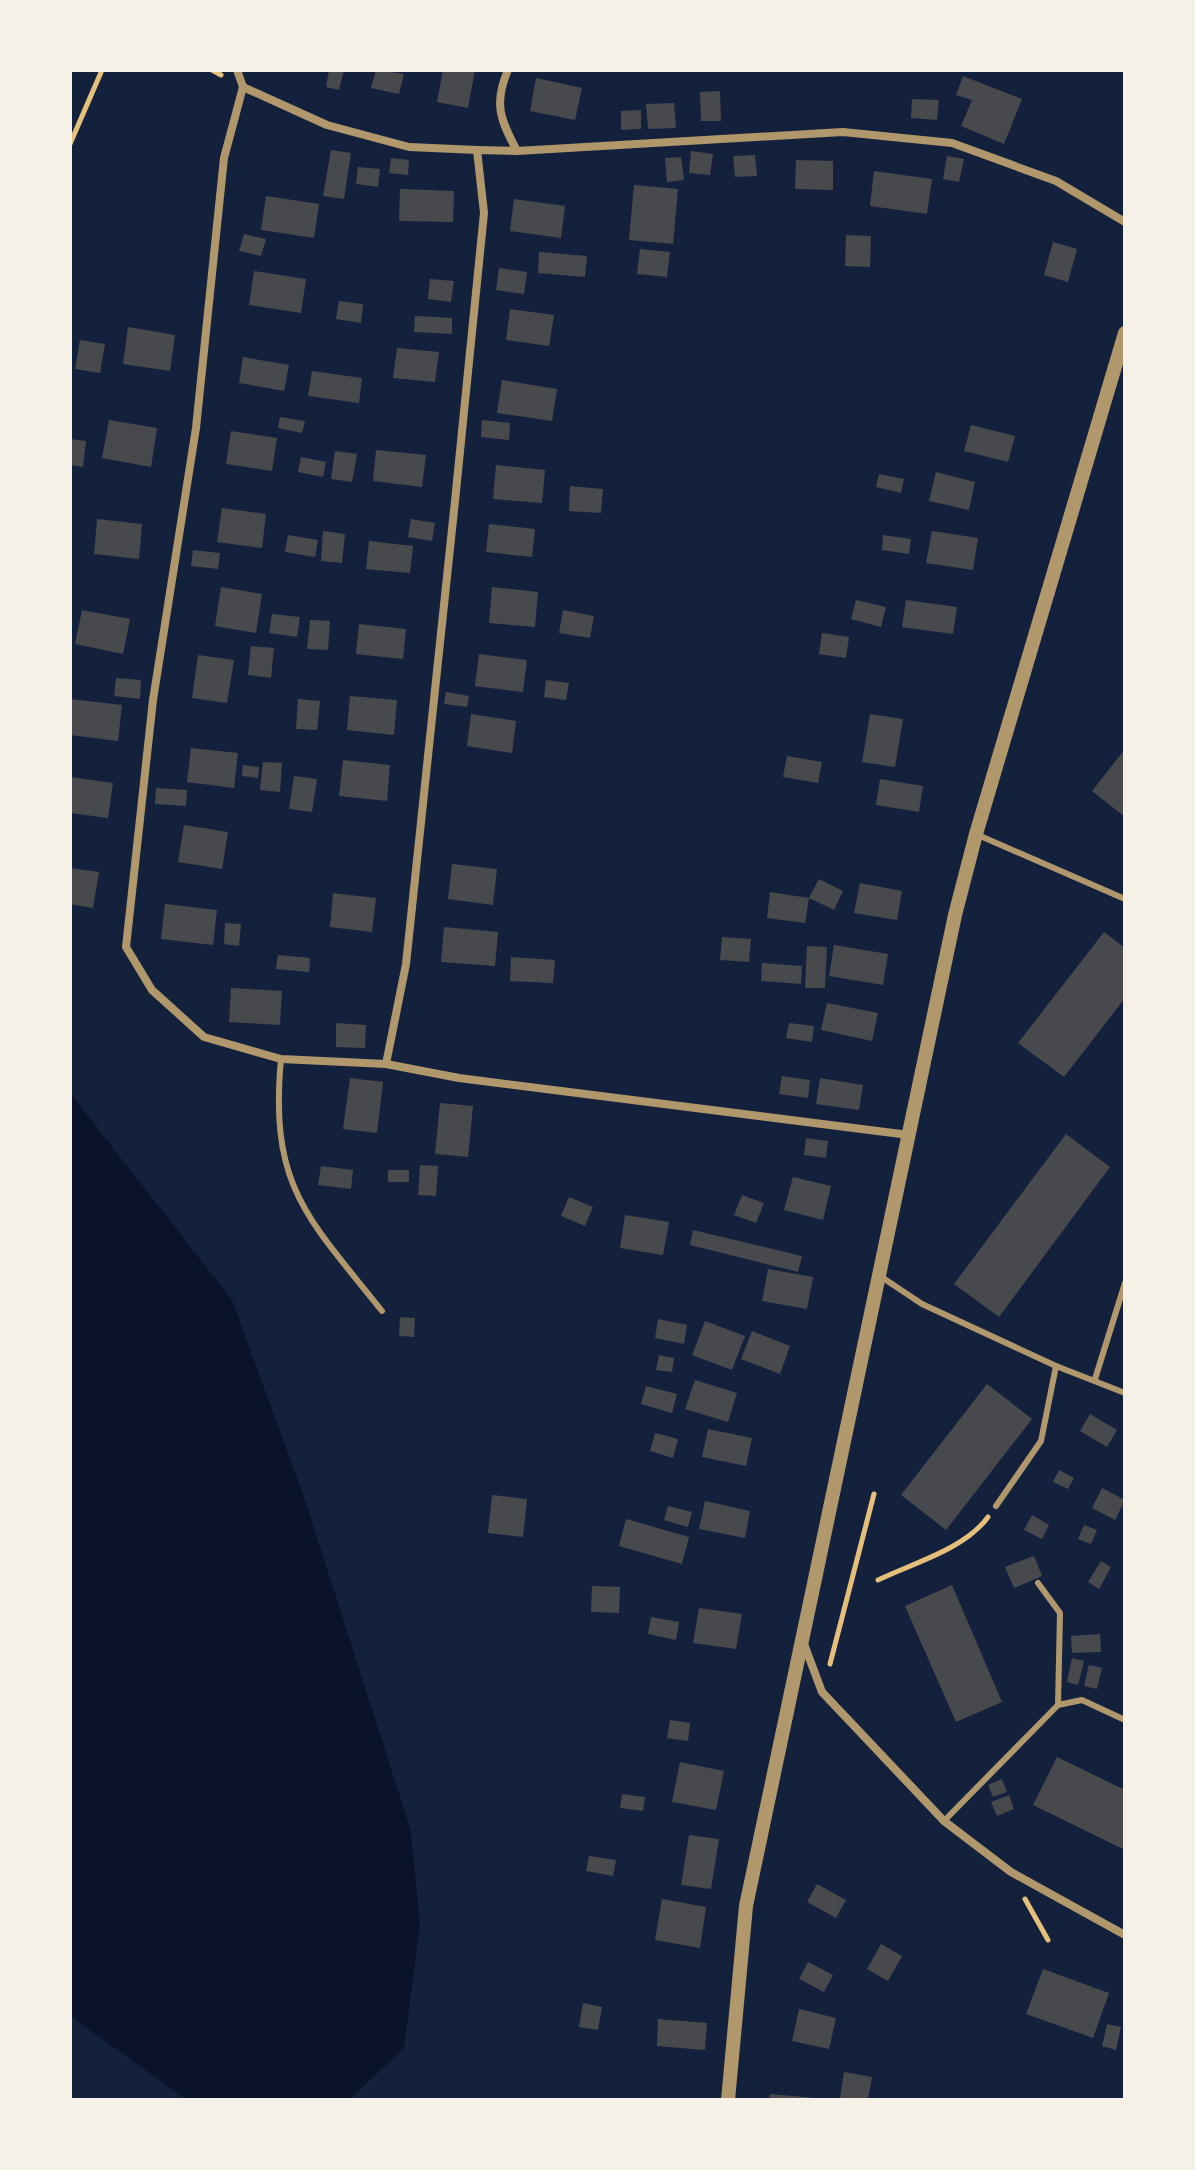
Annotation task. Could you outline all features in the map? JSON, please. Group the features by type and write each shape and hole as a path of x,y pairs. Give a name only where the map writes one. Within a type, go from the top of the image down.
{"street":[{"path":"237,70 243,87 224,158 196,428 153,700 126,947 152,990 204,1037 281,1059 386,1064 459,1078 909,1135"},
{"path":"508,70 502,83 499,117 517,151"},
{"path":"243,87 327,125 409,147 517,151 843,132 952,143 1056,181 1125,222"},
{"path":"386,1064 406,964 484,213 477,150"},
{"path":"728,2100 746,1906 878,1275 976,834 1120,367 1125,333"},
{"path":"802,1641 822,1692 944,1821 1011,1872 1125,1935"}],"lane":[{"path":"976,834 1125,899"},
{"path":"281,1059 277,1100 280,1149 303,1212 382,1311"},
{"path":"878,1275 922,1304 1056,1366 1125,1393"},
{"path":"1095,1379 1125,1283"},
{"path":"996,1506 1041,1441 1056,1366"},
{"path":"1038,1583 1060,1613 1058,1705"},
{"path":"944,1821 1058,1705 1082,1700 1125,1720"}],"path":[{"path":"70,144 102,70"},
{"path":"822,1692 874,1494"},
{"path":"878,1580 980,1529 996,1506"},
{"path":"1011,1872 1048,1940"}],"water":[{"path":"70,1093 232,1300 304,1497 411,1831 420,1924 404,2048 352,2097 343,2100 187,2100 70,2016"}],"building":[{"path":"329,70 344,70 339,90 326,87"},
{"path":"376,70 404,74 399,94 371,88"},
{"path":"443,70 475,70 468,108 437,102"},
{"path":"963,76 1022,99 1004,144 961,126 972,100 956,95"},
{"path":"536,78 582,88 575,120 530,111"},
{"path":"720,91 721,121 701,121 700,92"},
{"path":"912,99 939,100 937,120 911,118"},
{"path":"674,103 676,128 648,129 646,104"},
{"path":"641,110 641,129 621,130 621,111"},
{"path":"331,150 351,153 344,199 323,196"},
{"path":"691,151 713,154 710,175 689,173"},
{"path":"755,155 757,176 735,177 733,156"},
{"path":"947,156 964,159 959,182 943,179"},
{"path":"681,157 684,180 667,182 665,158"},
{"path":"391,158 409,160 408,175 389,173"},
{"path":"796,160 833,161 833,190 795,189"},
{"path":"358,167 380,169 378,187 356,184"},
{"path":"874,171 932,179 927,214 870,206"},
{"path":"634,185 678,189 673,244 629,240"},
{"path":"400,189 454,191 453,222 399,221"},
{"path":"266,196 319,204 314,238 261,230"},
{"path":"514,199 565,206 561,238 510,231"},
{"path":"244,234 266,239 261,256 239,251"},
{"path":"846,235 871,236 870,267 845,266"},
{"path":"1053,242 1077,249 1068,282 1044,275"},
{"path":"640,249 670,252 667,277 637,274"},
{"path":"539,252 587,256 585,277 538,273"},
{"path":"499,268 527,272 524,294 496,290"},
{"path":"254,271 306,279 301,313 249,305"},
{"path":"430,279 454,281 451,302 428,299"},
{"path":"339,301 363,304 361,323 336,319"},
{"path":"510,309 554,315 549,346 506,340"},
{"path":"415,316 452,318 452,334 414,332"},
{"path":"128,327 175,335 170,371 123,364"},
{"path":"80,340 105,344 100,373 75,369"},
{"path":"397,348 439,352 435,382 393,378"},
{"path":"243,357 289,365 284,391 239,383"},
{"path":"312,371 362,378 359,403 308,396"},
{"path":"502,380 557,389 552,421 497,413"},
{"path":"280,417 305,421 302,433 278,428"},
{"path":"109,420 157,428 151,467 102,458"},
{"path":"482,420 510,423 509,440 481,437"},
{"path":"971,425 1015,436 1008,462 964,451"},
{"path":"231,431 277,438 272,471 226,464"},
{"path":"70,439 86,441 83,467 70,465"},
{"path":"376,450 426,455 422,487 373,481"},
{"path":"335,451 357,454 352,482 331,479"},
{"path":"301,457 326,462 323,477 298,472"},
{"path":"496,465 545,470 542,503 493,499"},
{"path":"936,472 975,482 969,510 929,501"},
{"path":"879,474 904,479 901,493 876,487"},
{"path":"570,486 603,489 601,513 569,511"},
{"path":"222,508 266,514 262,548 217,542"},
{"path":"97,519 142,524 139,559 94,554"},
{"path":"411,519 435,523 432,541 408,537"},
{"path":"489,524 535,529 532,557 486,552"},
{"path":"323,531 345,534 342,563 321,561"},
{"path":"932,531 978,538 973,570 926,563"},
{"path":"288,535 318,540 315,557 285,552"},
{"path":"883,535 911,539 909,554 882,550"},
{"path":"369,541 413,546 410,573 366,569"},
{"path":"193,550 220,553 218,569 191,566"},
{"path":"221,587 262,594 256,633 215,626"},
{"path":"492,587 538,592 535,627 489,623"},
{"path":"856,600 886,607 881,627 851,619"},
{"path":"906,600 957,607 953,634 902,627"},
{"path":"82,610 130,619 123,654 75,644"},
{"path":"563,610 594,616 590,638 559,633"},
{"path":"272,614 300,617 297,637 269,633"},
{"path":"310,620 330,621 328,650 307,649"},
{"path":"359,624 406,629 403,659 356,654"},
{"path":"822,633 849,637 846,658 819,654"},
{"path":"251,646 274,648 271,678 248,675"},
{"path":"479,654 527,660 523,692 475,686"},
{"path":"198,655 234,660 227,703 192,698"},
{"path":"116,678 141,680 140,699 114,696"},
{"path":"546,680 569,683 566,700 544,697"},
{"path":"446,692 469,696 467,707 444,704"},
{"path":"350,696 397,700 394,735 347,730"},
{"path":"70,699 122,705 118,741 70,735"},
{"path":"298,699 320,701 317,730 296,729"},
{"path":"471,714 516,721 512,753 467,746"},
{"path":"870,714 903,719 895,767 862,762"},
{"path":"191,748 238,753 234,788 187,782"},
{"path":"1125,749 1125,817 1092,791"},
{"path":"787,756 822,762 818,783 783,777"},
{"path":"343,760 390,765 387,801 339,796"},
{"path":"263,762 282,763 280,792 260,790"},
{"path":"243,765 259,767 258,778 242,776"},
{"path":"294,776 317,779 312,812 289,809"},
{"path":"70,777 113,783 108,818 70,813"},
{"path":"880,779 923,786 919,812 876,805"},
{"path":"156,788 187,790 186,806 155,804"},
{"path":"184,825 228,832 222,869 178,862"},
{"path":"452,864 497,869 493,905 448,899"},
{"path":"70,868 99,872 93,908 70,904"},
{"path":"819,879 843,891 834,910 809,898"},
{"path":"860,883 902,891 897,920 854,913"},
{"path":"770,892 809,898 805,923 767,918"},
{"path":"333,893 376,898 372,932 330,927"},
{"path":"165,904 217,910 213,945 161,939"},
{"path":"225,923 241,924 239,946 224,944"},
{"path":"444,927 498,932 495,966 441,962"},
{"path":"1104,932 1125,948 1125,998 1064,1077 1018,1043"},
{"path":"722,937 751,939 749,962 720,960"},
{"path":"834,945 888,954 883,985 829,976"},
{"path":"807,946 827,947 825,988 805,988"},
{"path":"278,955 310,958 309,972 276,969"},
{"path":"511,957 555,960 553,983 510,981"},
{"path":"762,963 802,966 801,984 761,981"},
{"path":"231,988 282,991 280,1025 229,1022"},
{"path":"827,1003 878,1013 872,1041 821,1030"},
{"path":"336,1023 366,1025 365,1048 336,1047"},
{"path":"789,1023 814,1026 812,1042 786,1038"},
{"path":"782,1076 810,1080 808,1098 779,1094"},
{"path":"350,1078 383,1082 377,1133 343,1129"},
{"path":"820,1078 863,1085 859,1110 816,1104"},
{"path":"440,1103 473,1106 468,1157 435,1154"},
{"path":"1066,1134 1110,1167 999,1317 954,1284"},
{"path":"806,1138 828,1141 826,1158 804,1155"},
{"path":"420,1165 438,1166 436,1196 418,1195"},
{"path":"321,1166 353,1170 351,1189 318,1185"},
{"path":"388,1170 409,1170 409,1182 388,1182"},
{"path":"793,1177 831,1186 823,1220 784,1210"},
{"path":"742,1195 764,1203 756,1223 734,1215"},
{"path":"569,1197 593,1207 585,1226 561,1216"},
{"path":"625,1215 669,1222 663,1255 620,1248"},
{"path":"693,1230 802,1256 798,1272 690,1245"},
{"path":"768,1269 813,1277 807,1309 762,1301"},
{"path":"400,1317 415,1318 414,1337 399,1336"},
{"path":"658,1319 687,1325 684,1344 655,1338"},
{"path":"705,1321 745,1336 732,1370 692,1355"},
{"path":"752,1331 790,1346 780,1374 741,1359"},
{"path":"659,1355 674,1358 672,1372 656,1370"},
{"path":"695,1380 737,1393 728,1422 685,1409"},
{"path":"987,1384 1032,1419 946,1530 901,1495"},
{"path":"646,1386 677,1394 672,1413 641,1404"},
{"path":"1090,1414 1117,1430 1107,1447 1080,1431"},
{"path":"708,1429 752,1438 746,1466 702,1457"},
{"path":"655,1433 678,1439 673,1458 650,1451"},
{"path":"1059,1470 1074,1478 1068,1489 1053,1482"},
{"path":"1102,1488 1125,1500 1115,1520 1092,1508"},
{"path":"492,1495 527,1499 523,1537 488,1533"},
{"path":"705,1501 750,1511 745,1538 699,1529"},
{"path":"668,1506 692,1512 688,1527 664,1520"},
{"path":"1032,1515 1049,1525 1042,1539 1024,1530"},
{"path":"626,1519 689,1537 682,1564 619,1546"},
{"path":"1084,1525 1097,1530 1091,1544 1078,1539"},
{"path":"1034,1556 1042,1576 1014,1588 1005,1567"},
{"path":"1101,1561 1111,1567 1099,1589 1088,1582"},
{"path":"952,1585 1002,1702 956,1722 905,1606"},
{"path":"592,1586 620,1587 619,1613 591,1612"},
{"path":"699,1608 742,1614 736,1649 693,1643"},
{"path":"651,1617 679,1622 676,1640 648,1634"},
{"path":"1100,1634 1101,1652 1072,1653 1071,1636"},
{"path":"1072,1658 1084,1661 1078,1685 1067,1682"},
{"path":"1089,1665 1102,1668 1097,1689 1084,1686"},
{"path":"670,1720 690,1723 688,1741 667,1738"},
{"path":"1057,1757 1125,1790 1125,1850 1033,1805"},
{"path":"680,1762 724,1771 716,1810 672,1802"},
{"path":"1002,1779 1007,1792 993,1797 988,1785"},
{"path":"622,1794 645,1797 643,1811 620,1808"},
{"path":"1009,1795 1014,1809 997,1816 991,1802"},
{"path":"689,1835 719,1839 711,1889 681,1885"},
{"path":"589,1856 616,1860 613,1876 586,1871"},
{"path":"817,1884 846,1900 836,1918 807,1902"},
{"path":"662,1899 706,1907 700,1948 655,1940"},
{"path":"881,1944 902,1956 888,1981 867,1969"},
{"path":"808,1962 833,1975 824,1992 799,1979"},
{"path":"1043,1969 1109,1993 1093,2038 1026,2014"},
{"path":"583,2003 602,2007 598,2030 579,2027"},
{"path":"799,2009 836,2018 829,2049 792,2041"},
{"path":"658,2019 707,2023 705,2050 657,2046"},
{"path":"1107,2024 1121,2027 1116,2050 1102,2046"},
{"path":"844,2072 872,2077 868,2100 840,2098"},
{"path":"770,2094 816,2098 816,2100 769,2100"}]}
